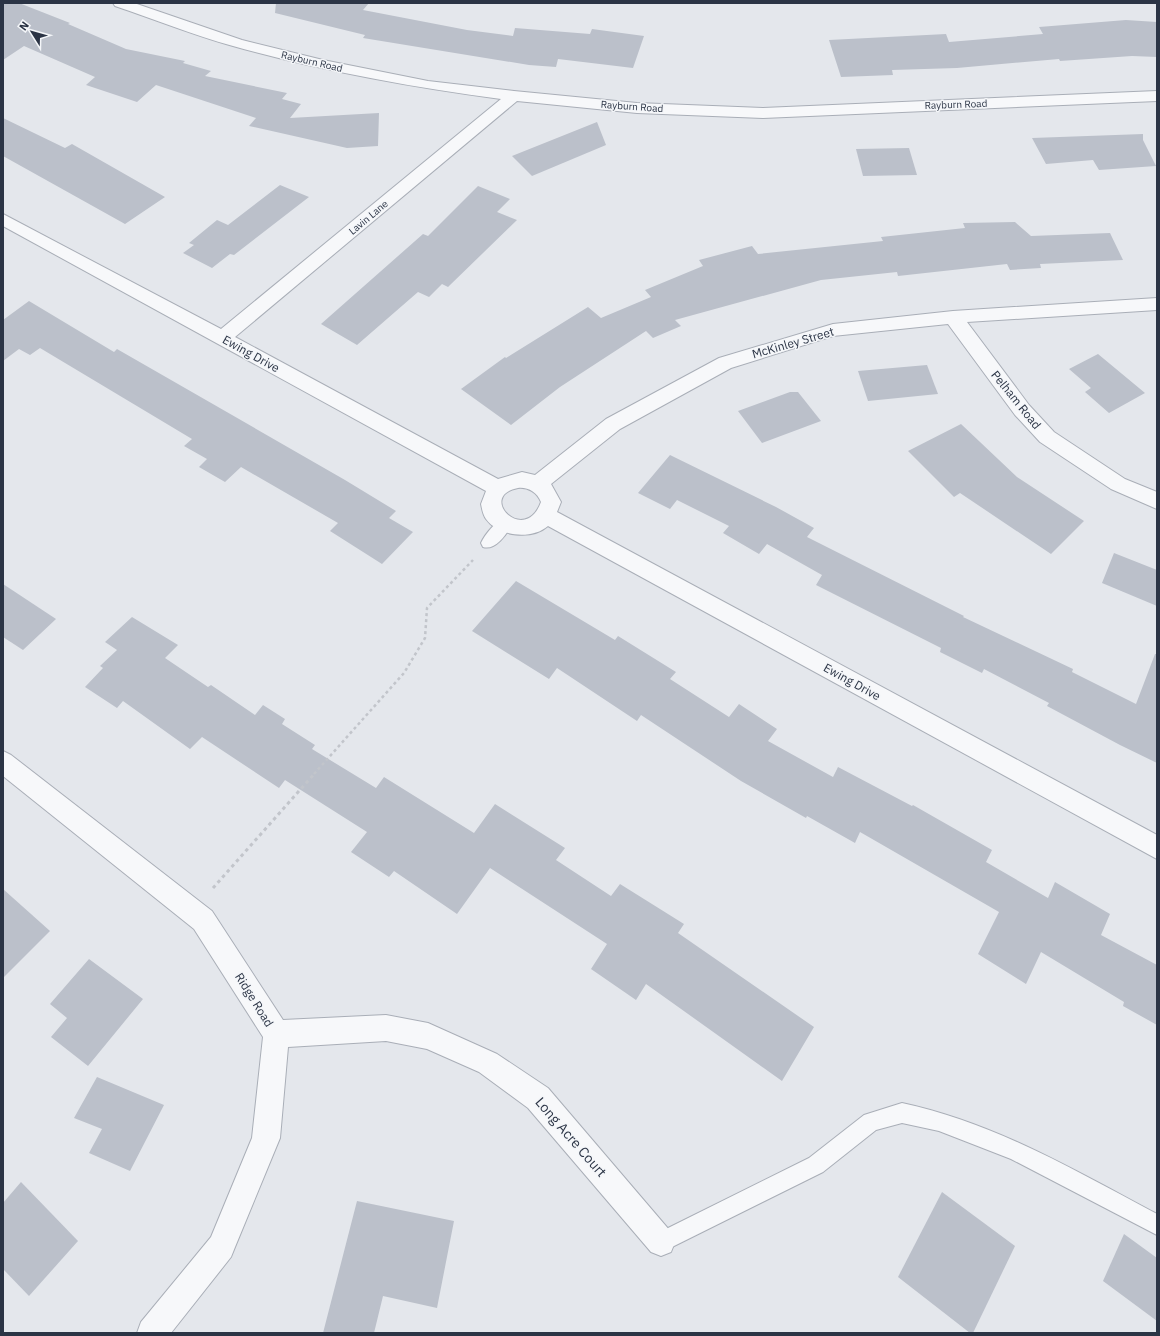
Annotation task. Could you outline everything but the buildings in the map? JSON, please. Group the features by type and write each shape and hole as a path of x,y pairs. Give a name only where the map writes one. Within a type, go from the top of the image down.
{"street":[{"name":"Rayburn Road","path":"120,3 237,42 323,64 428,85 514,96 637,108 763,113 1157,96"},
{"name":"Lavin Lane","path":"222,338 514,96"},
{"name":"Ewing Drive","path":"3,219 499,489"},
{"name":"McKinley Street","path":"538,484 613,424 725,363 833,330 953,317 1157,304"},
{"name":"Pelham Road","path":"953,317 1022,410 1047,437 1118,484 1157,501"},
{"path":"513,481 530,481 538,484 545,488 551,502 547,516 535,524 520,528 505,524 498,520 491,508 491,501 499,489 513,481"},
{"name":"Ewing Drive","path":"547,516 1157,848"},
{"name":"Ridge Road","path":"3,762 204,920 276,1034 266,1138 221,1247 152,1333"},
{"name":"Long Acre Court","path":"276,1034 386,1028 428,1036 488,1063 538,1098 661,1242"}],"lane":[{"path":"488,543 505,524"},
{"path":"661,1242 816,1165 871,1122 902,1113 939,1121 1017,1151 1157,1225"}],"path":[{"path":"192,911 404,673 425,638 427,608 488,543"}]}
